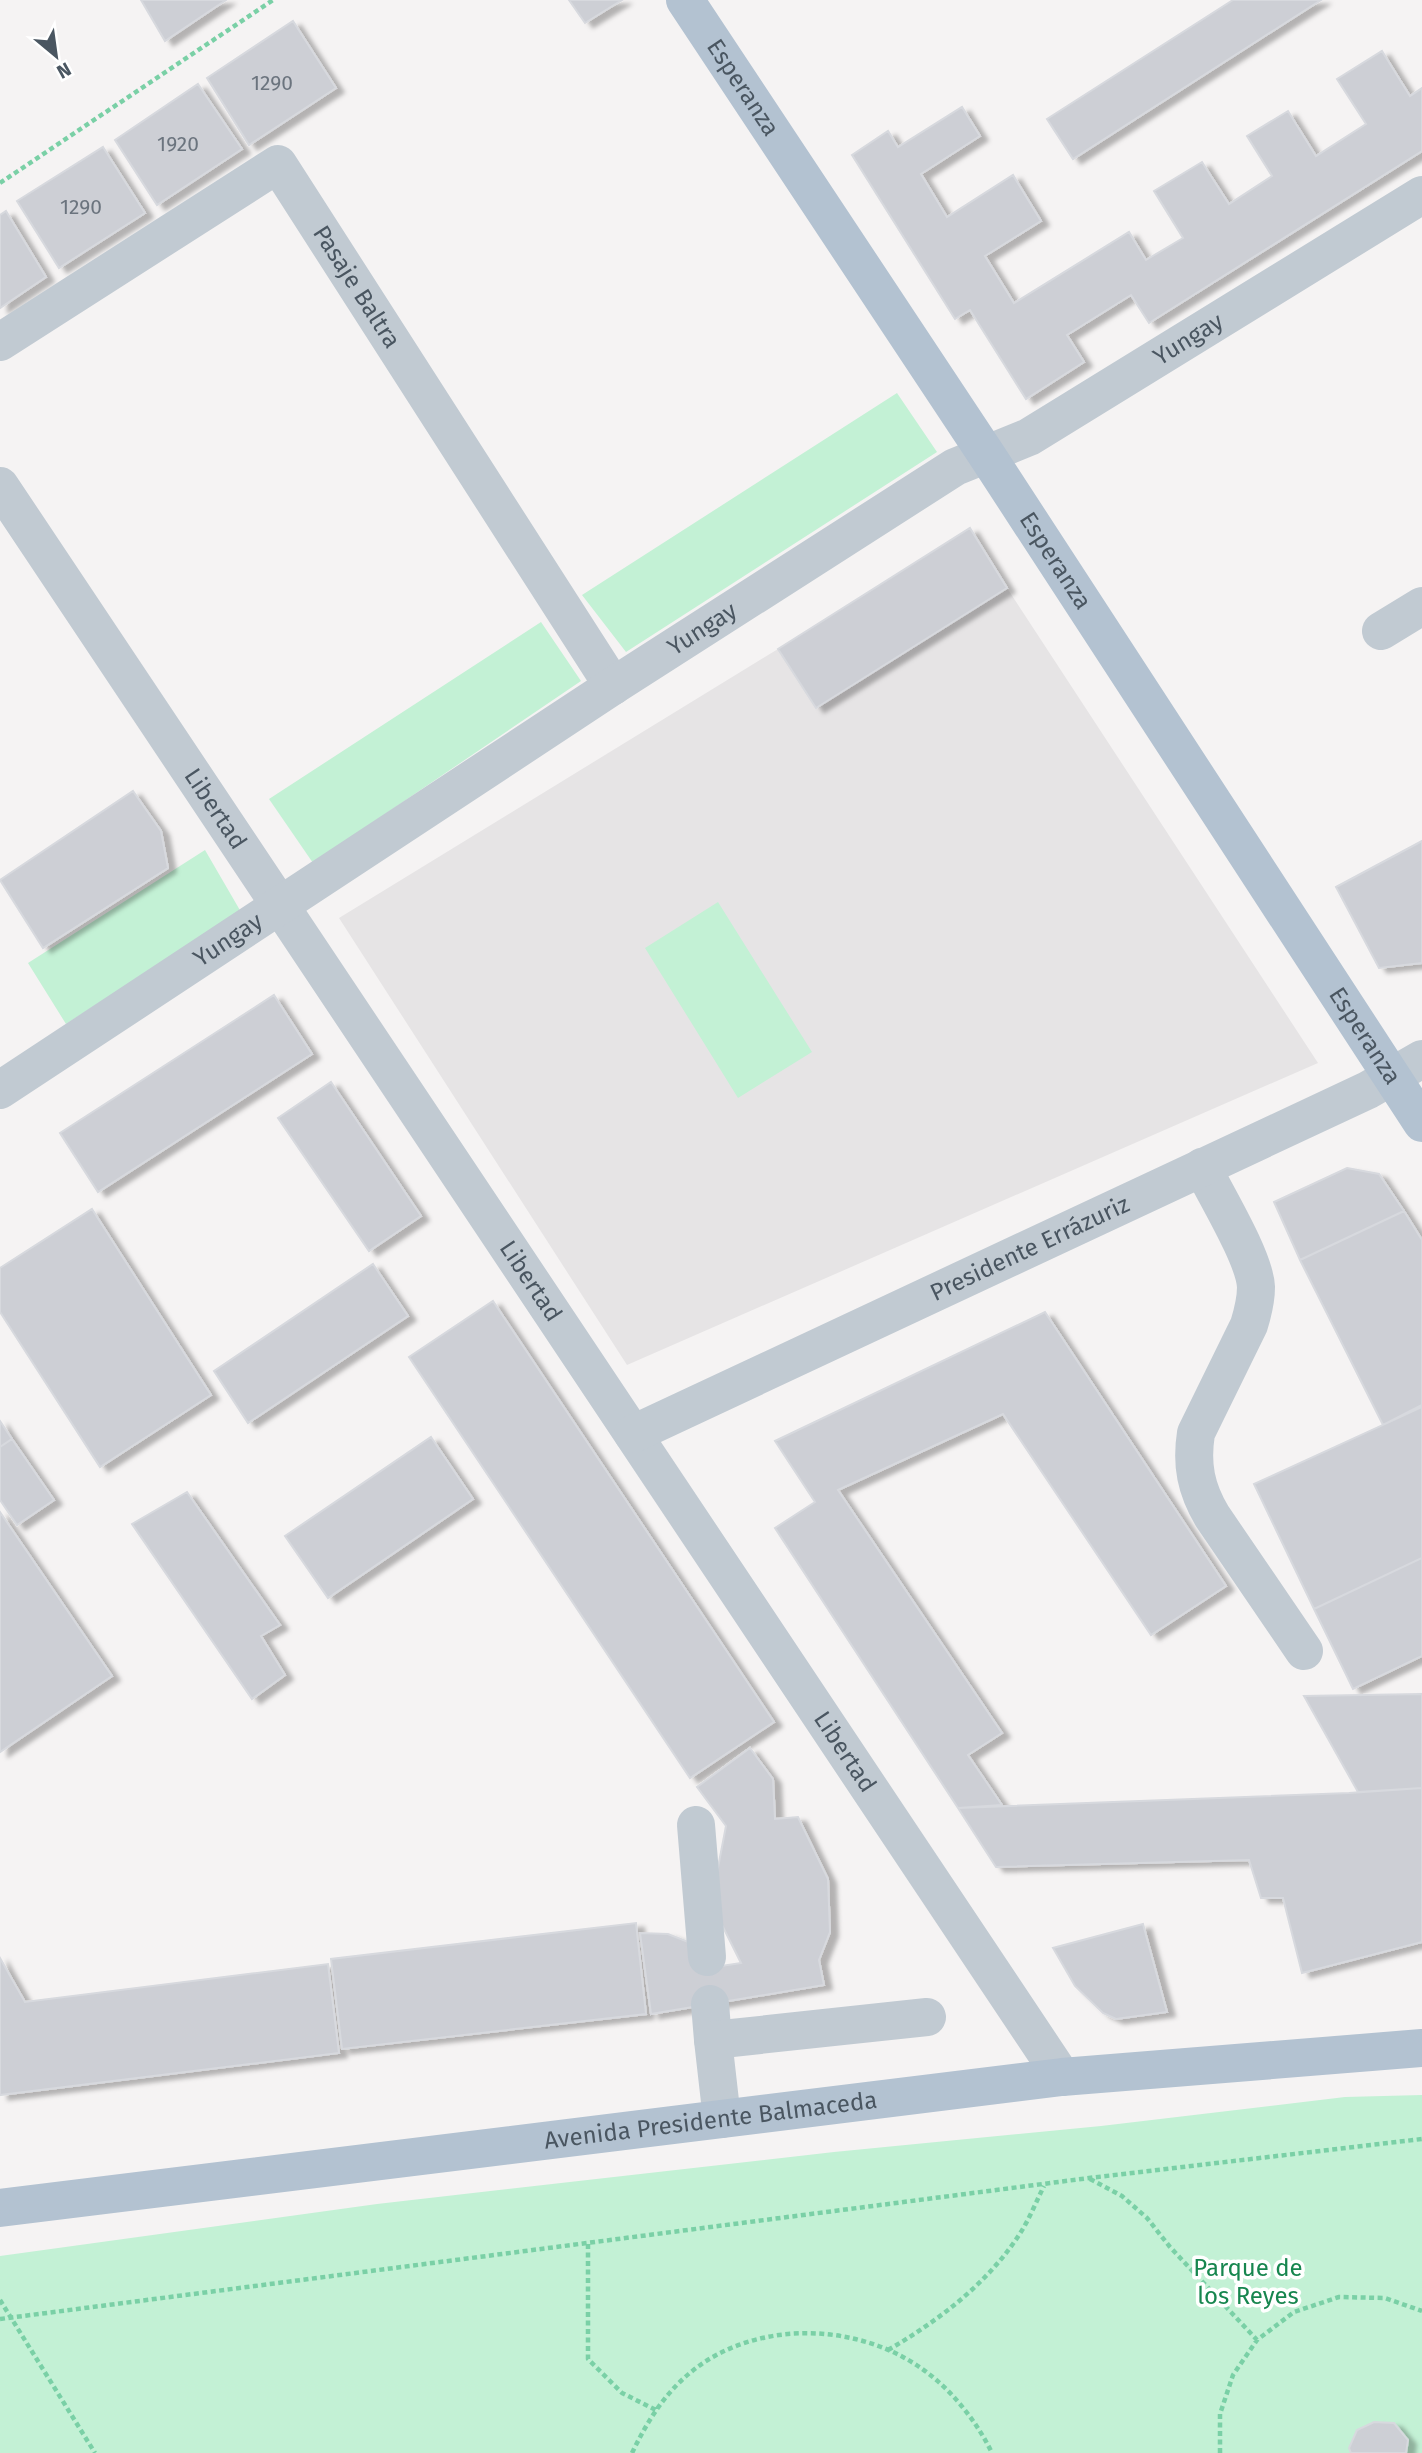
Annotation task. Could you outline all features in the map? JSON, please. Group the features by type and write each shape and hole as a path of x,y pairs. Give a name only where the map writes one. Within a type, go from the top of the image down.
{"main road":[{"name":"Esperanza","path":"685,0 986,454 1407,1068 1422,1123"},
{"name":"Avenida Presidente Balmaceda","path":"0,2208 1062,2077 1422,2049"}],"street":[{"name":"Pasaje Baltra","path":"0,342 278,164 613,686"},
{"name":"Yungay","path":"0,1090 613,686 955,467 1028,436 1422,195"},
{"name":"Libertad","path":"0,485 1062,2077"},
{"path":"1381,631 1422,606"},
{"name":"Presidente Errázuriz","path":"634,1434 1407,1068"},
{"path":"1202,1167 1251,1263 1256,1286 1255,1306 1249,1325 1196,1433 1193,1453 1195,1476 1201,1497 1212,1516 1304,1651"},
{"path":"696,1825 706,1957"},
{"path":"722,2119 712,2022 927,2017"}],"path":[{"path":"0,183 272,0"},
{"path":"0,2319 1045,2186 1089,2178 1422,2139"},
{"path":"1089,2178 1122,2196 1147,2218 1257,2340"},
{"path":"888,2350 938,2318 975,2287 1020,2234 1045,2186"},
{"path":"588,2244 589,2358 622,2393 656,2410"},
{"path":"1220,2453 1220,2414 1233,2375 1257,2340 1294,2312 1339,2297 1385,2298 1422,2311"},
{"path":"0,2300 95,2453"},
{"path":"632,2453 664,2399 691,2372 723,2353 761,2339 792,2333 810,2333 832,2335 888,2350 930,2374 953,2396 992,2453"}],"shaded area":[{"path":"1007,588 1318,1063 627,1365 339,918 778,649 816,708"}],"green space":[{"path":"897,393 937,452 626,652 582,595"},
{"path":"541,622 581,681 313,863 269,799"},
{"path":"205,850 241,912 66,1024 28,963"},
{"path":"718,902 812,1052 738,1098 645,948"},
{"name":"Parque de los Reyes","path":"1422,2095 1422,2453 0,2453 0,2256 377,2204 834,2152 1101,2126 1345,2097"}],"building":[{"path":"141,0 226,0 165,41"},
{"path":"569,0 622,0 585,23"},
{"path":"1233,0 1321,0 1073,159 1047,119"},
{"path":"293,21 336,88 249,145 207,78"},
{"path":"1382,51 1410,96 1422,88 1422,151 1149,323 1131,295 1067,335 1084,362 1026,399 970,310 955,319 852,155 888,131 898,147 962,107 980,136 921,174 947,217 1013,175 1041,221 985,256 1014,303 1129,232 1146,260 1183,238 1154,191 1202,162 1229,204 1272,176 1247,136 1288,111 1316,156 1366,124 1337,79"},
{"path":"198,84 242,149 157,205 115,140"},
{"path":"103,147 145,213 59,268 17,201"},
{"path":"6,211 46,277 0,308 0,215"},
{"path":"970,528 1007,588 816,708 778,649"},
{"path":"133,791 161,831 168,868 43,948 0,880"},
{"path":"1422,841 1422,963 1379,968 1336,887"},
{"path":"274,995 312,1054 98,1192 60,1133"},
{"path":"331,1082 421,1216 369,1251 278,1118"},
{"path":"1347,1168 1379,1174 1404,1211 1300,1260 1274,1202"},
{"path":"92,1209 211,1395 100,1467 0,1312 0,1268"},
{"path":"1404,1211 1422,1240 1422,1405 1383,1425 1300,1260"},
{"path":"373,1264 408,1316 248,1423 214,1371"},
{"path":"493,1301 774,1722 690,1778 409,1357"},
{"path":"1045,1312 1226,1586 1151,1635 1003,1414 838,1490 1002,1733 968,1755 1002,1805 958,1808 775,1528 815,1502 775,1441"},
{"path":"1422,1407 1422,1558 1314,1609 1254,1484"},
{"path":"0,1421 12,1439 0,1447"},
{"path":"431,1437 473,1499 328,1598 285,1536"},
{"path":"12,1439 54,1500 17,1525 0,1500 0,1447"},
{"path":"187,1492 280,1625 261,1636 285,1675 252,1699 132,1524"},
{"path":"0,1512 112,1676 0,1752"},
{"path":"1422,1558 1422,1656 1353,1689 1314,1609"},
{"path":"1422,1694 1422,1788 1358,1792 1304,1696"},
{"path":"750,1748 773,1779 775,1819 798,1817 828,1879 830,1932 819,1960 824,1985 651,2014 640,1933 668,1934 691,1943 715,1967 741,1963 717,1915 715,1883 726,1826 697,1787"},
{"path":"1422,1788 1422,1942 1302,1973 1283,1898 1261,1898 1249,1860 996,1867 958,1808 1349,1793"},
{"path":"636,1923 646,2014 342,2049 331,1959"},
{"path":"1143,1924 1167,2012 1116,2019 1103,2013 1075,1986 1053,1948"},
{"path":"0,1958 25,2002 328,1964 339,2053 0,2095"},
{"path":"1374,2422 1394,2423 1408,2440 1406,2453 1351,2453 1349,2448 1357,2430"}]}
